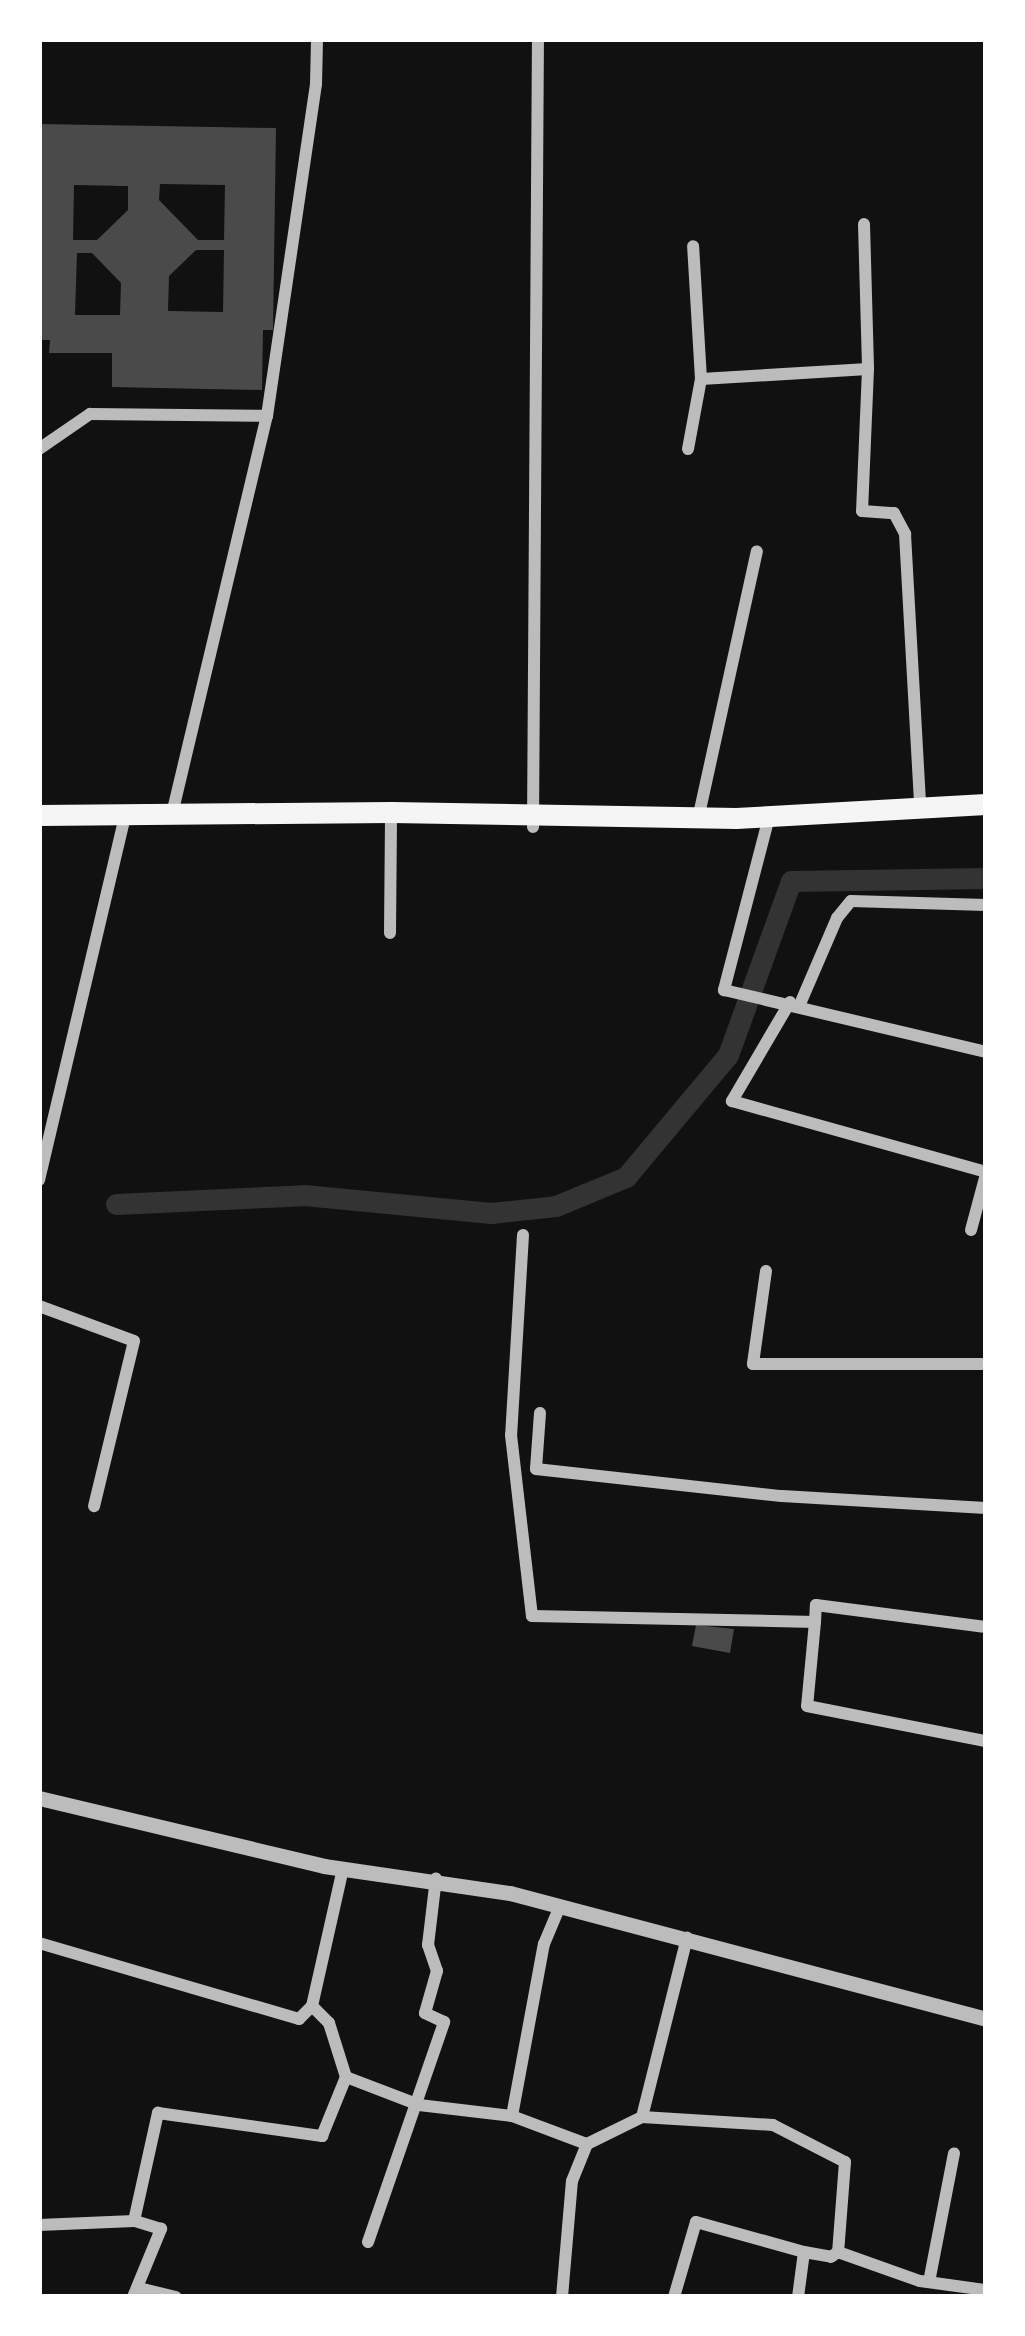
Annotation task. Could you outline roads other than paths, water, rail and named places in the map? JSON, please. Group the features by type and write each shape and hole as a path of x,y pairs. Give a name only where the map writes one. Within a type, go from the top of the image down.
{"highway":[{"path":"39,815 391,812 533,822 698,820 920,804 986,804"}],"street":[{"path":"172,815 268,416 316,84 317,39"},
{"path":"533,822 538,39"},
{"path":"864,224 868,370 862,511 893,513 905,535 920,804"},
{"path":"688,448 701,379 693,246"},
{"path":"701,379 868,370"},
{"path":"39,449 90,414 268,416"},
{"path":"698,820 757,551"},
{"path":"389,933 391,812"},
{"path":"39,1180 125,815"},
{"path":"769,817 724,990 766,1003 795,1003 986,1052"},
{"path":"971,1230 986,1173 732,1101 795,1003 837,918 851,901 986,904"},
{"path":"523,1235 512,1435 532,1616 815,1622"},
{"path":"766,1271 754,1364 986,1364"},
{"path":"39,1306 134,1341 94,1506"},
{"path":"540,1413 536,1469 782,1496 986,1508"},
{"path":"986,1627 816,1605 807,1706 986,1742"},
{"path":"39,1798 343,1868 436,1878 560,1906 986,2019"},
{"path":"39,1943 299,2019 312,2006 343,1868"},
{"path":"368,2242 444,2022 425,2013 437,1971 428,1945 436,1878"},
{"path":"512,2116 544,1944 560,1906"},
{"path":"642,2116 687,1938"},
{"path":"134,2221 158,2113 322,2136 346,2077 329,2023 312,2006"},
{"path":"346,2077 418,2105 512,2116 587,2144"},
{"path":"562,2297 572,2181 587,2144 642,2116 773,2125 845,2162 838,2252"},
{"path":"919,2297 954,2152"},
{"path":"39,2225 134,2221 161,2229 136,2292 176,2297"},
{"path":"674,2297 696,2222 804,2252 831,2257 838,2252"},
{"path":"798,2297 804,2252"},
{"path":"838,2252 924,2281 986,2290"}],"waterway":[{"path":"116,1204 304,1195 491,1213 556,1206 626,1177 728,1055 791,881 986,878"}]}
